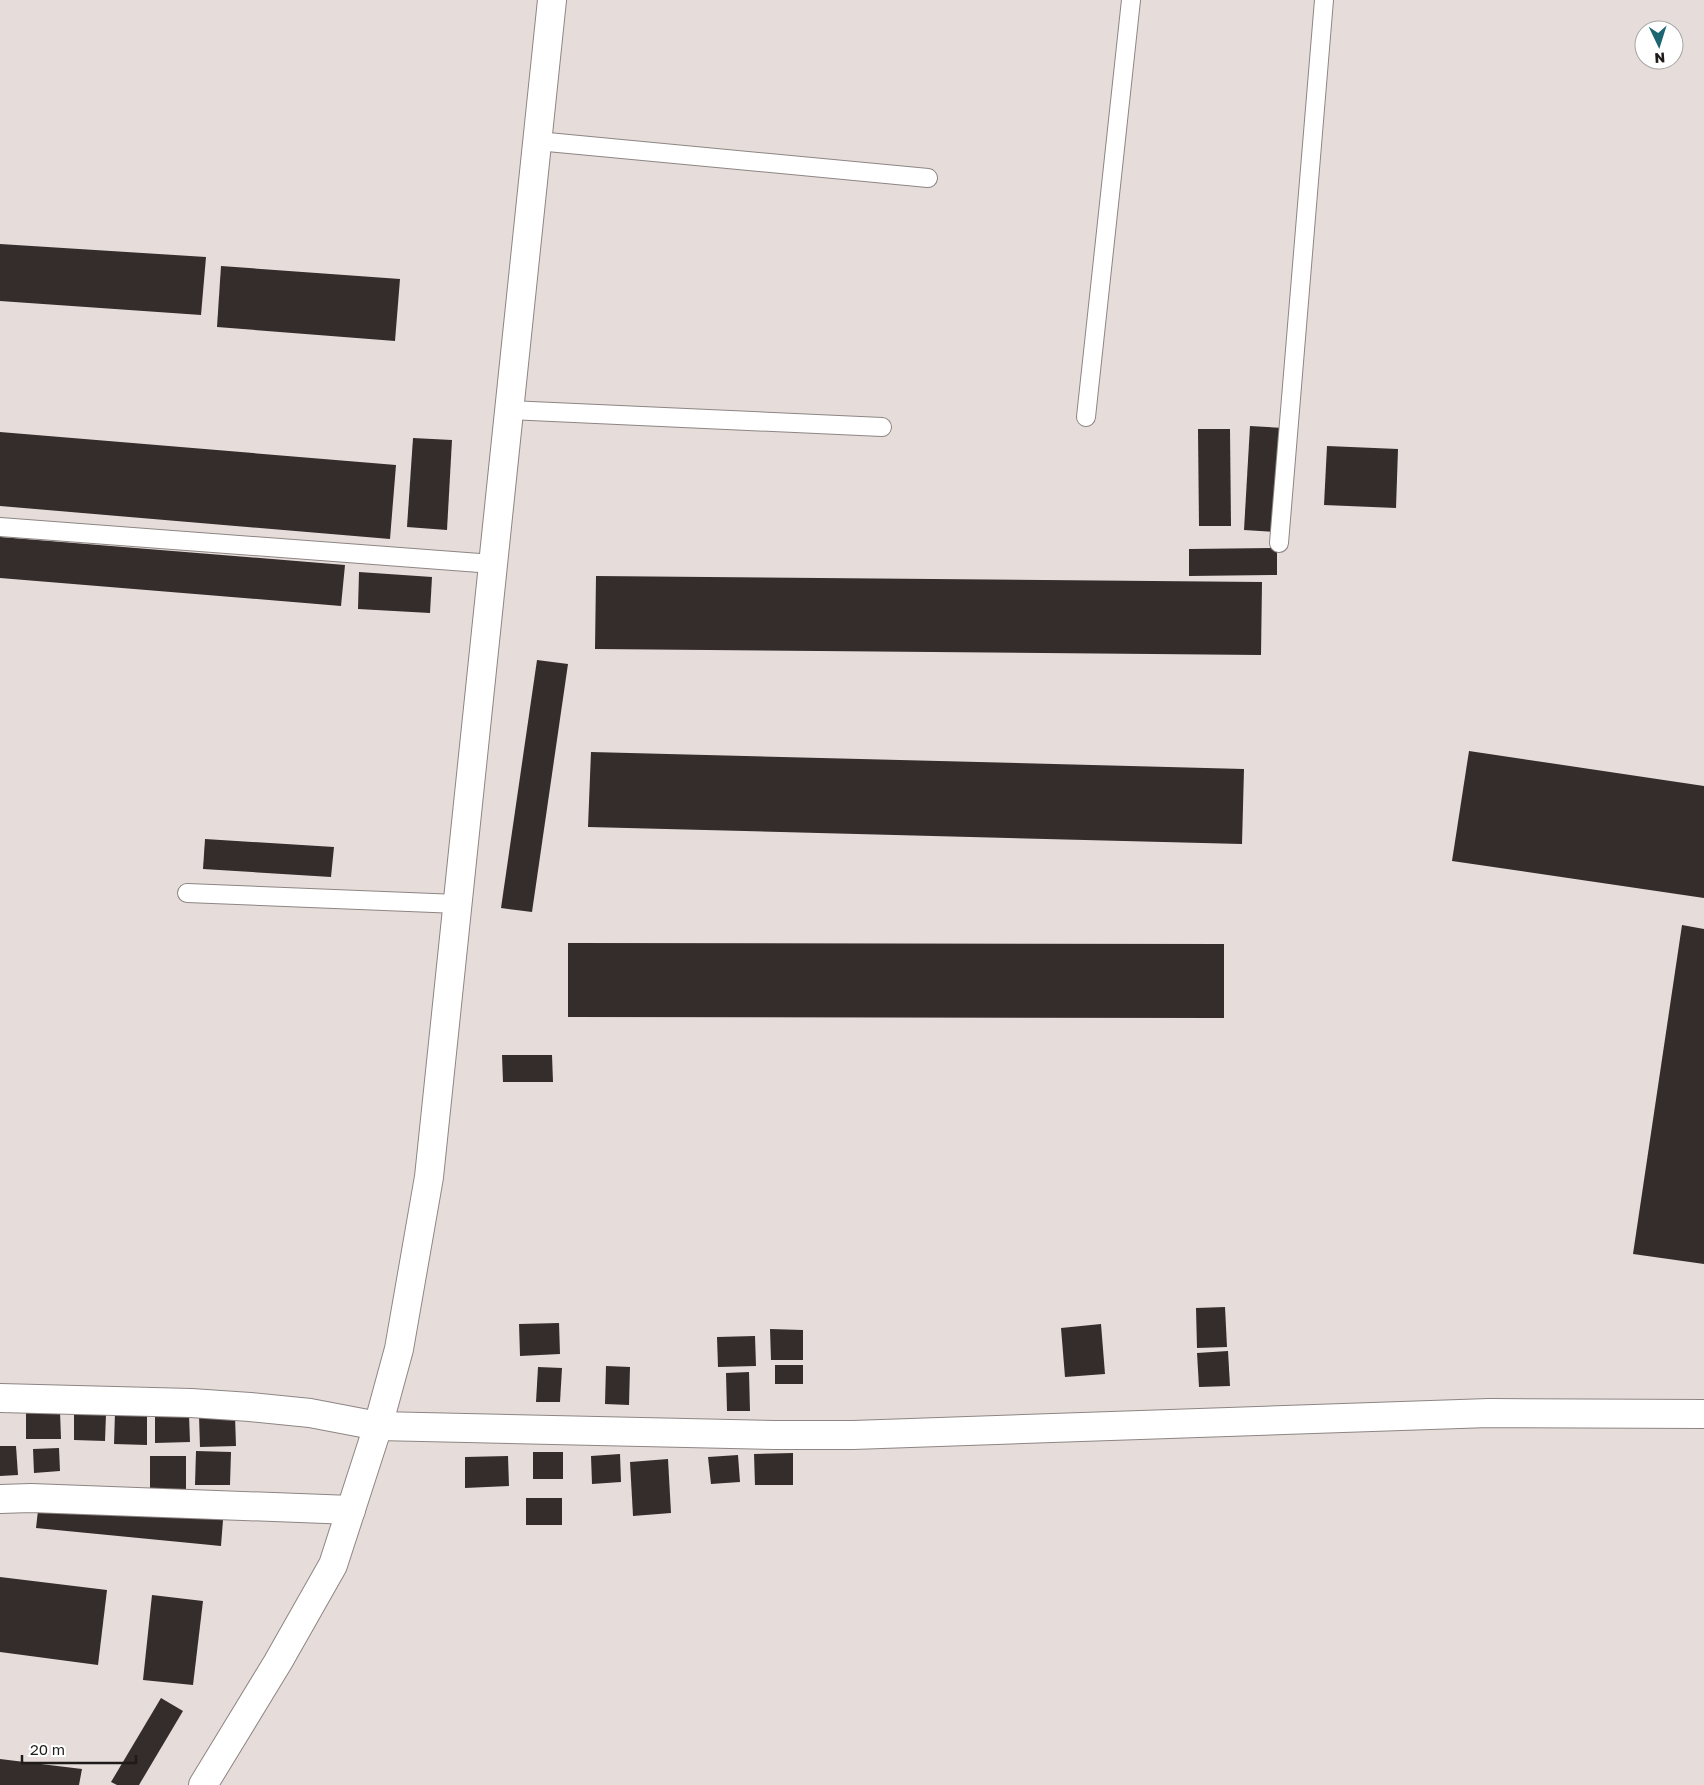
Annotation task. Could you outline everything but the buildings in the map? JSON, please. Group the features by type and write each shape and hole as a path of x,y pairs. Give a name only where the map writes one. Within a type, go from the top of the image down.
{"street":[{"path":"203,1785 278,1662 333,1565 378,1426 399,1349 429,1178 552,0"},
{"path":"0,1398 191,1403 250,1407 310,1413 378,1426 755,1435 853,1435 1489,1413 1704,1414"},
{"path":"0,1499 31,1498 350,1510"}],"lane":[{"path":"1086,417 1131,0"},
{"path":"1279,543 1324,0"},
{"path":"537,140 928,178"},
{"path":"509,410 882,426"},
{"path":"0,527 493,564"},
{"path":"187,892 458,904"}]}
